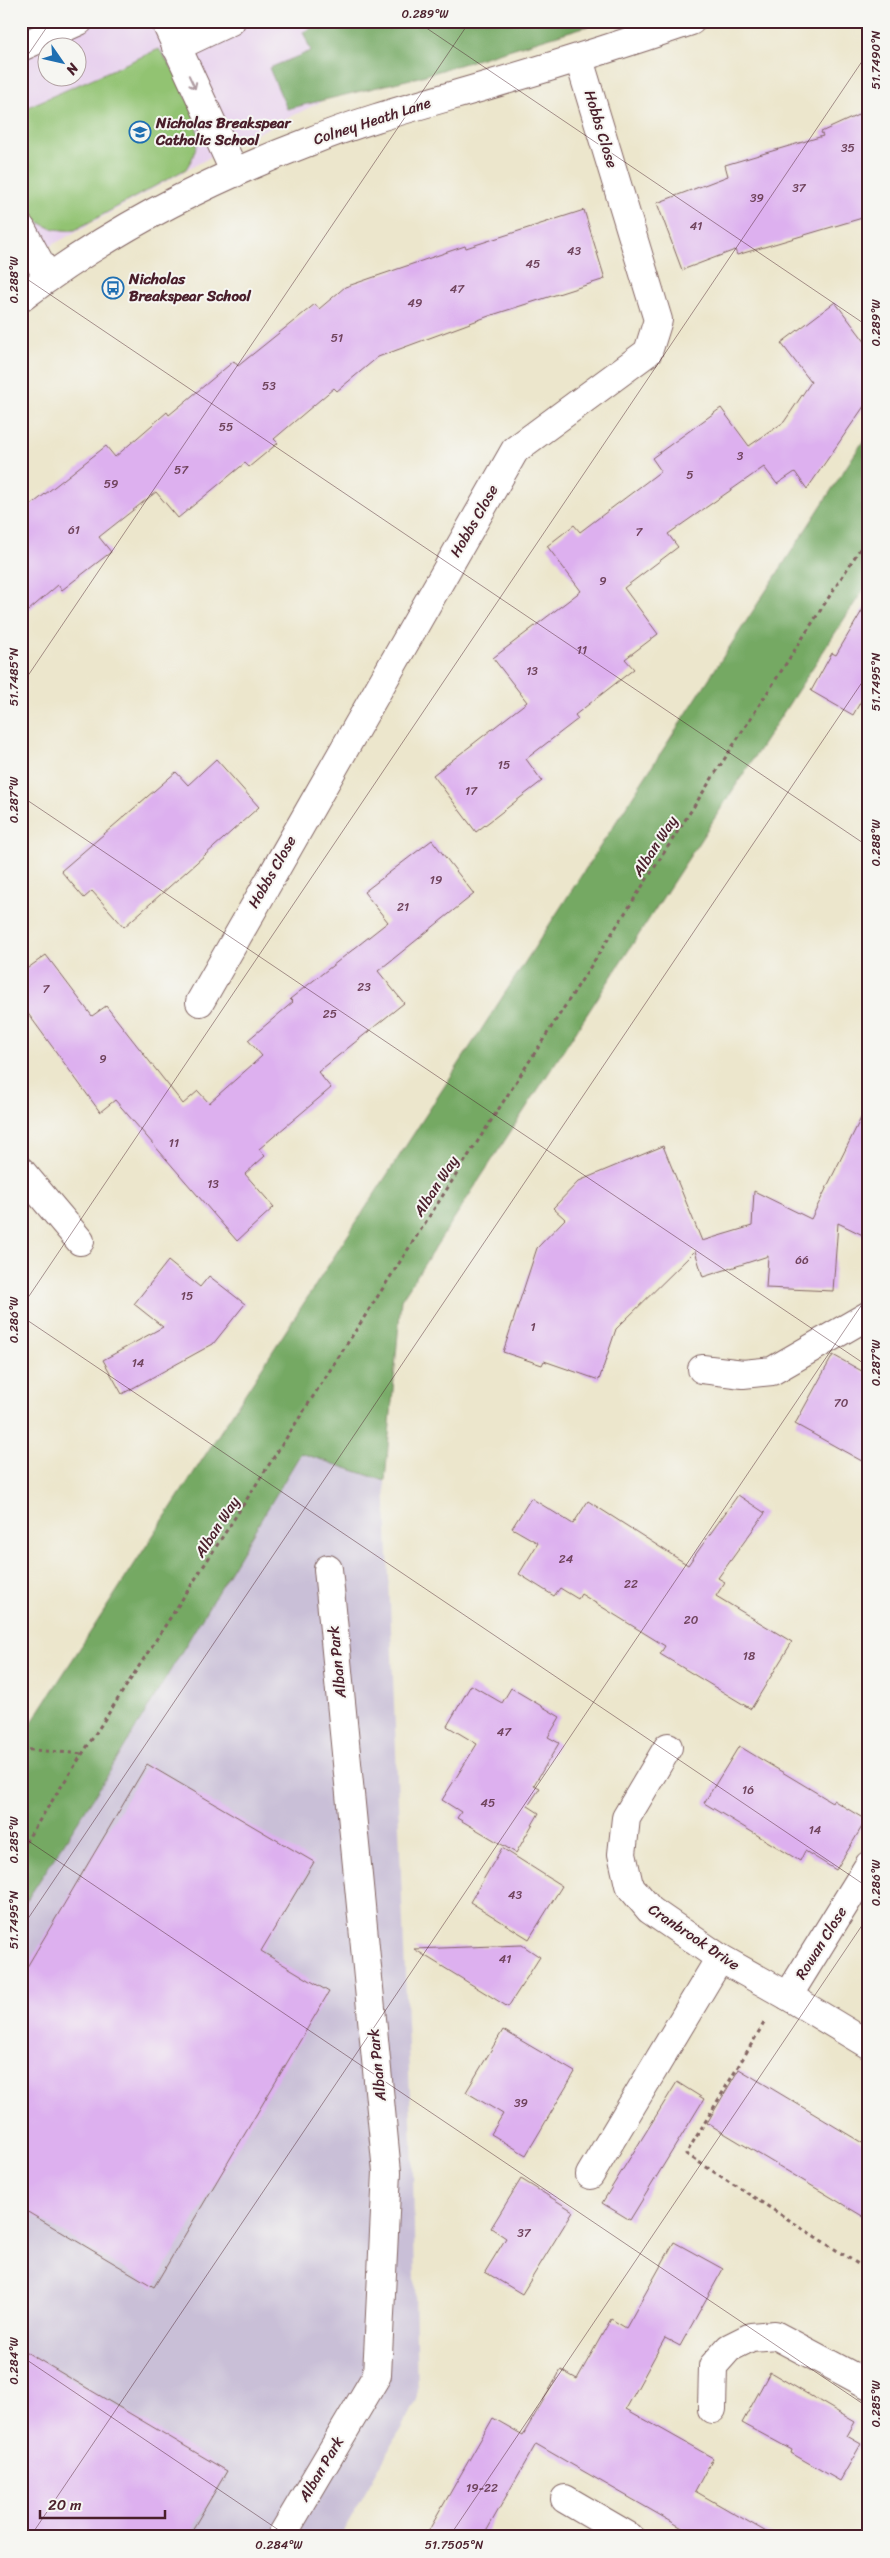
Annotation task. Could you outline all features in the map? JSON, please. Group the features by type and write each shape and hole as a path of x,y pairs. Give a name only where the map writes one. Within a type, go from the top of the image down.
{"street":[{"path":"21,47 79,21"},
{"path":"165,21 235,173"},
{"path":"176,46 231,21"},
{"name":"Colney Heath Lane","path":"21,298 48,278 178,200 306,142 579,59 691,21"},
{"name":"Hobbs Close","path":"200,1002 515,450 648,352 658,320 579,59"},
{"path":"21,228 48,278"},
{"path":"21,1171 80,1241"},
{"path":"702,1369 744,1374 772,1370 869,1315"},
{"name":"Alban Park","path":"281,2537 378,2375 387,2172 328,1569"},
{"name":"Cranbrook Drive","path":"668,1747 626,1818 622,1854 628,1885 650,1910 720,1958 785,1994 869,2045"},
{"name":"Rowan Close","path":"785,1994 869,1865"},
{"path":"590,2175 720,1958"},
{"path":"712,2409 713,2366 729,2348 751,2337 775,2335 869,2384"},
{"path":"565,2499 630,2537"}],"path":[{"name":"Alban Way","path":"21,1849 869,535"},
{"path":"21,1749 84,1754"},
{"path":"785,1994 686,2154 869,2271"}],"shaded area":[{"name":"Nicholas Breakspear Catholic School","path":"21,21 485,21 223,150 34,255 21,265"},
{"path":"302,1452 385,1481 413,2170 417,2400 340,2537 21,2537 21,1909 104,1781"}],"green space":[{"path":"328,21 604,21 419,77 287,109 269,68 311,51 303,32"},
{"path":"159,49 176,74 193,112 199,138 192,159 186,169 75,230 50,228 31,215 21,201 21,110 71,88 88,88 88,80"},
{"path":"869,432 869,581 401,1300 385,1481 301,1453 104,1781 21,1909 21,1739"}],"building":[{"path":"869,110 869,216 737,255 735,250 682,270 657,203 728,176 725,165 823,136 821,132"},
{"path":"584,210 605,279 489,316 378,357 337,391 334,388 274,439 278,443 249,467 245,463 178,518 156,492 99,537 111,552 62,590 58,585 21,617 21,513 106,446 115,457 167,412 169,415 234,361 238,366 315,304 319,309 345,287 465,246 466,248"},
{"path":"835,302 869,347 869,399 807,489 795,472 777,484 764,467 668,534 678,547 624,588 658,634 625,659 634,669 575,715 578,719 526,759 542,781 476,832 433,775 527,702 493,658 581,591 547,546 574,525 580,532 661,471 652,458 721,408 749,446 784,422 811,382 781,343"},
{"path":"869,599 869,687 853,715 811,691 832,653 836,655"},
{"path":"216,759 259,807 124,927 92,891 84,898 61,871 176,772 188,785"},
{"path":"432,840 474,894 378,971 404,1003 318,1072 331,1088 259,1149 265,1156 245,1174 274,1207 237,1241 115,1100 100,1112 21,1004 21,973 46,955 92,1016 106,1006 183,1104 198,1091 209,1103 262,1056 248,1040 293,1002 290,999 388,922 364,892"},
{"path":"869,1102 869,1238 838,1223 833,1291 766,1288 768,1256 703,1277 695,1251 616,1329 599,1380 544,1361 542,1365 503,1352 537,1248 565,1219 553,1208 579,1181 663,1146 702,1241 752,1226 754,1191 811,1219"},
{"path":"168,1261 200,1287 209,1276 245,1304 213,1344 122,1394 103,1360 163,1327 134,1304"},
{"path":"833,1355 869,1375 869,1465 795,1424"},
{"path":"738,1495 765,1513 718,1578 725,1582 716,1596 792,1642 751,1709 660,1654 665,1646 581,1594 578,1599 560,1588 554,1596 519,1574 538,1543 512,1528 531,1498 573,1524 588,1501 688,1565"},
{"path":"471,1685 502,1703 511,1688 560,1717 548,1737 559,1743 534,1785 540,1788 528,1806 539,1813 516,1853 457,1818 461,1812 442,1800 477,1744 447,1726"},
{"path":"739,1746 832,1802 833,1800 866,1820 836,1870 805,1851 800,1861 704,1803"},
{"path":"147,1764 314,1862 261,1951 329,1992 154,2287 21,2208 21,1977"},
{"path":"502,1848 562,1886 529,1939 470,1902"},
{"path":"522,1945 540,1957 508,2007 414,1949"},
{"path":"503,2030 575,2072 526,2155 491,2134 503,2114 466,2092"},
{"path":"739,2069 869,2147 869,2220 707,2123"},
{"path":"677,2082 704,2099 630,2220 602,2203"},
{"path":"521,2179 573,2211 522,2294 485,2272 506,2238 491,2228"},
{"path":"674,2242 723,2269 680,2346 665,2338 626,2409 713,2458 695,2491 775,2537 698,2537 536,2444 483,2537 425,2537 493,2418 523,2435 561,2370 577,2379 611,2319 626,2328"},
{"path":"21,2349 227,2471 188,2537 21,2537"},
{"path":"770,2372 855,2422 847,2436 861,2444 840,2481 791,2453 792,2450 742,2423"}],"place":[{"name":"Nicholas Breakspear Catholic School","path":"140,132"},
{"name":"Nicholas Breakspear School","path":"113,288"}]}
